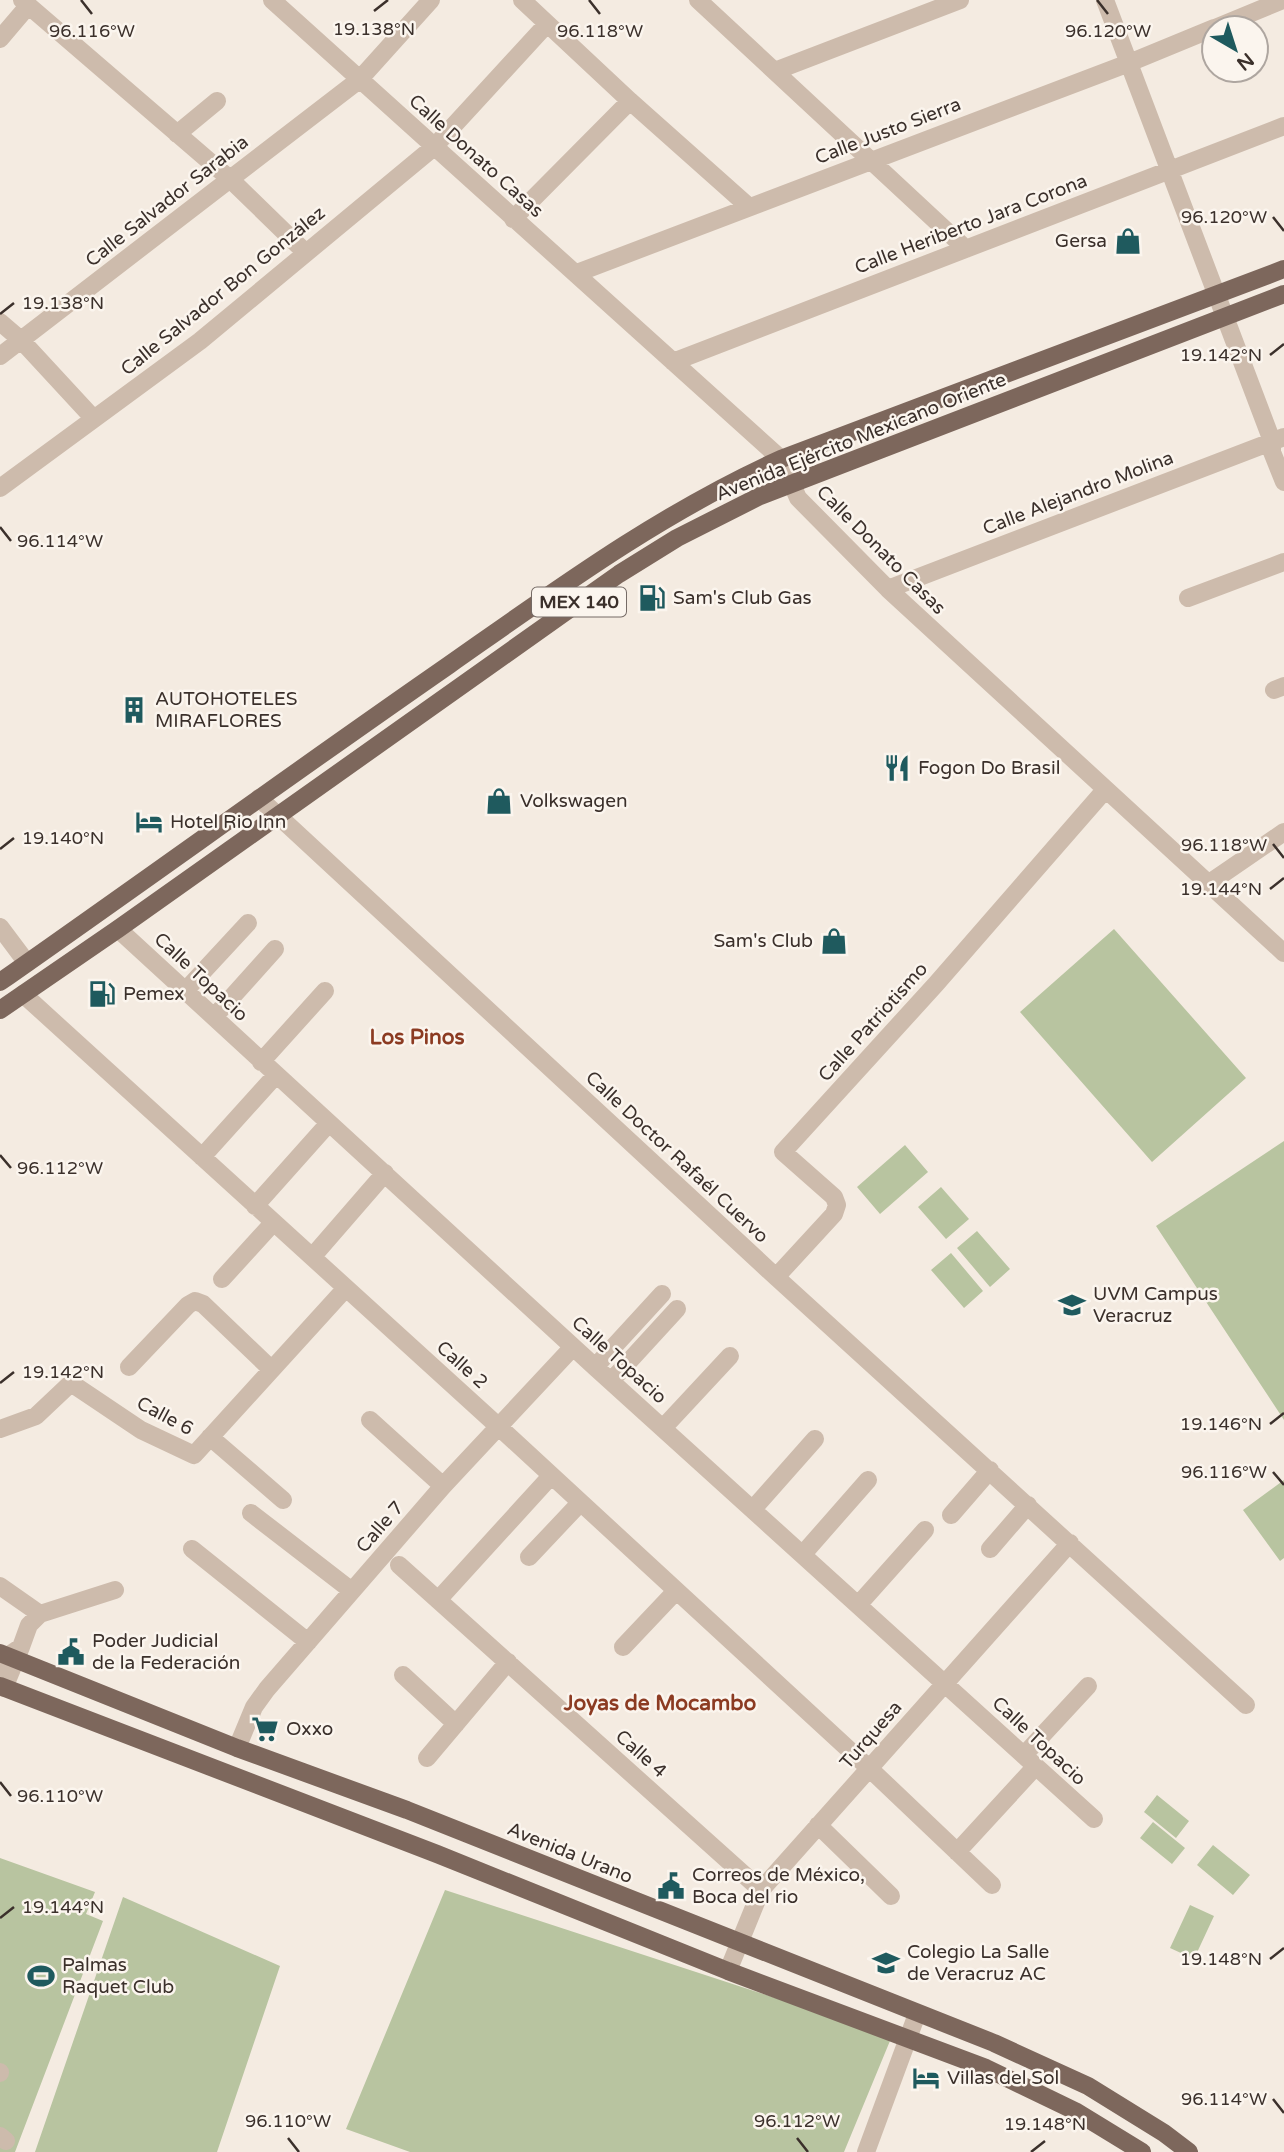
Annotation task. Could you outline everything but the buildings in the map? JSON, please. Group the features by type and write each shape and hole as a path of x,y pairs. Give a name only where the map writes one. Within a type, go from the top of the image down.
{"main road":[{"name":"Avenida Ejército Mexicano Oriente","path":"0,982 606,556 664,519 781,459 1284,270"},
{"name":"Avenida Ejército Mexicano Oriente","path":"0,1010 619,574 716,517 792,484 1284,294"},
{"name":"Avenida Urano","path":"11,1654 237,1748 407,1810 994,2043 1088,2086 1164,2133 1189,2152"},
{"path":"1,1683 728,1971 986,2068 1074,2111 1142,2152"},
{"path":"132,1737 142,1709"}],"street":[{"name":"Calle Salvador Sarabia","path":"0,356 359,80 431,0"},
{"path":"522,0 748,206"},
{"path":"698,0 966,249"},
{"path":"775,71 960,0"},
{"path":"1105,0 1216,295 1281,447 1272,452 1284,482"},
{"name":"Calle Justo Sierra","path":"1248,14 1283,0"},
{"name":"Calle Donato Casas","path":"274,1 781,459 798,498 806,508 888,589 1284,953"},
{"path":"0,39 25,3 230,179 306,252"},
{"name":"Calle Salvador Bon González","path":"0,488 200,341 434,147 547,24"},
{"name":"Calle Justo Sierra","path":"577,273 1200,34"},
{"path":"177,134 217,101"},
{"path":"513,219 630,101"},
{"name":"Calle Heriberto Jara Corona","path":"673,362 1284,126"},
{"path":"0,322 21,340 94,419"},
{"name":"Calle Alejandro Molina","path":"888,589 1281,447"},
{"path":"1188,598 1284,562"},
{"name":"Calle Patriotismo","path":"776,1277 834,1214 837,1205 834,1197 783,1152 936,984 1105,790"},
{"name":"Calle Doctor Rafaél Cuervo","path":"259,798 776,1277 1246,1705"},
{"path":"1208,884 1284,832"},
{"path":"185,991 248,923"},
{"path":"0,927 27,963"},
{"name":"Calle Topacio","path":"118,929 573,1347 1094,1819"},
{"path":"214,1017 275,949"},
{"path":"261,1062 325,991"},
{"name":"Calle 2","path":"23,994 499,1427 992,1885"},
{"path":"202,1157 276,1075"},
{"path":"255,1206 329,1123"},
{"path":"313,1256 384,1172"},
{"path":"222,1279 273,1223"},
{"name":"Calle 6","path":"0,1429 36,1416 71,1383 141,1430 194,1455 345,1288"},
{"path":"595,1367 662,1294"},
{"path":"129,1367 188,1305 195,1301 204,1304 271,1369"},
{"path":"611,1381 677,1308"},
{"name":"Calle 7","path":"237,1748 254,1707 308,1642 443,1486 573,1347"},
{"path":"663,1429 730,1356"},
{"path":"370,1420 443,1486"},
{"path":"210,1437 283,1500"},
{"path":"753,1509 815,1439"},
{"path":"951,1515 990,1470"},
{"path":"438,1600 551,1476"},
{"path":"803,1554 868,1480"},
{"path":"529,1557 580,1503"},
{"path":"990,1549 1028,1505"},
{"path":"251,1513 352,1591"},
{"path":"859,1604 925,1530"},
{"name":"Turquesa","path":"728,1971 761,1889 1070,1544"},
{"path":"192,1549 308,1642"},
{"name":"Calle 4","path":"399,1565 761,1889"},
{"path":"0,1586 40,1614"},
{"path":"1,1683 11,1654 29,1625 40,1614 115,1590"},
{"path":"624,1647 676,1591"},
{"path":"427,1758 508,1662"},
{"path":"403,1675 456,1724"},
{"path":"961,1855 1034,1765 1088,1686"},
{"path":"818,1825 891,1896"},
{"path":"866,2152 917,2014"}],"green space":[{"path":"1114,929 1246,1078 1152,1162 1020,1012"},
{"path":"1284,1141 1284,1420 1156,1226"},
{"path":"905,1145 928,1172 880,1214 857,1187"},
{"path":"941,1187 969,1219 946,1239 918,1207"},
{"path":"977,1231 1010,1269 990,1287 957,1248"},
{"path":"951,1253 983,1291 964,1308 931,1270"},
{"path":"1284,1480 1284,1558 1280,1561 1243,1510"},
{"path":"1157,1795 1189,1821 1176,1838 1144,1812"},
{"path":"1153,1822 1185,1848 1172,1864 1140,1838"},
{"path":"1213,1845 1250,1875 1233,1895 1197,1865"},
{"name":"Palmas Raquet Club","path":"0,1858 95,1892 86,1914 103,1921 15,2152 0,2152"},
{"path":"445,1890 892,2036 844,2152 410,2152 346,2129"},
{"path":"123,1897 280,1966 217,2152 35,2152"},
{"path":"1190,1905 1214,1916 1194,1959 1170,1948"}],"place":[{"name":"Gersa","path":"1128,241"},
{"name":"Sam's Club Gas","path":"652,598"},
{"name":"AUTOHOTELES MIRAFLORES","path":"134,710"},
{"name":"Fogon Do Brasil","path":"897,768"},
{"name":"Volkswagen","path":"499,801"},
{"name":"Hotel Rio Inn","path":"149,822"},
{"name":"Sam's Club","path":"834,941"},
{"name":"Pemex","path":"102,994"},
{"name":"UVM Campus Veracruz","path":"1072,1305"},
{"name":"Poder Judicial de la Federación","path":"71,1652"},
{"name":"Oxxo","path":"265,1729"},
{"name":"Correos de México, Boca del rio","path":"671,1886"},
{"name":"Colegio La Salle de Veracruz AC","path":"886,1963"},
{"name":"Palmas Raquet Club","path":"41,1976"},
{"name":"Villas del Sol","path":"926,2078"}],"district":[{"name":"Los Pinos","path":"417,1037"},
{"name":"Joyas de Mocambo","path":"660,1703"}]}
